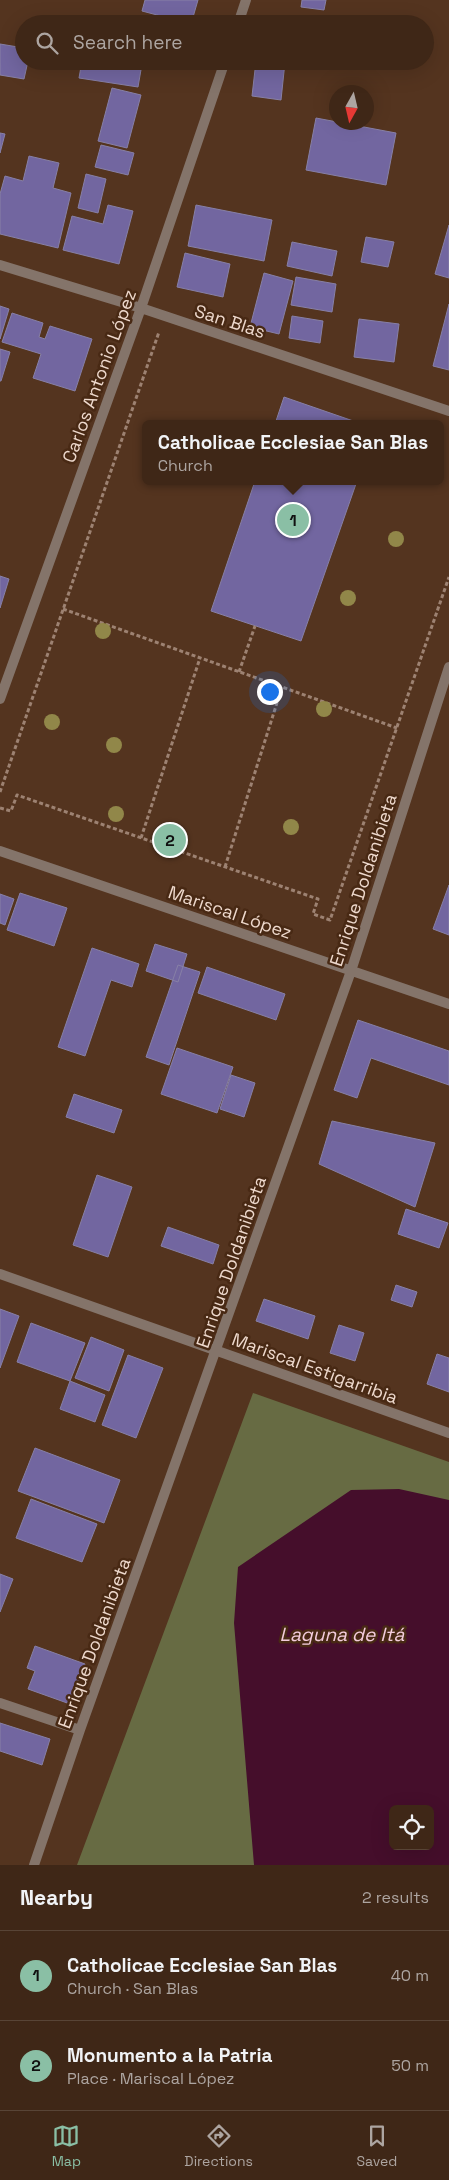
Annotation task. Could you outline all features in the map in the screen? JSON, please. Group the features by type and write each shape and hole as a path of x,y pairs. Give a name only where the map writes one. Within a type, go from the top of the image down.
{"street":[{"path":"241,15 246,0"},
{"name":"Carlos Antonio López","path":"0,700 141,308 222,70"},
{"name":"San Blas","path":"0,265 141,308 449,411"},
{"name":"Enrique Doldanibieta","path":"34,1865 80,1730 217,1351 351,971 449,667"},
{"name":"Mariscal López","path":"0,851 449,1004"},
{"name":"Mariscal Estigarribia","path":"0,1274 449,1433"},
{"path":"0,1703 80,1730"}],"path":[{"path":"0,792 160,329"},
{"path":"0,808 12,811 17,795 318,899 313,914 330,920 449,577"},
{"path":"63,609 397,728"},
{"path":"239,672 255,626"},
{"path":"141,838 200,658"},
{"path":"225,867 282,687"}],"green space":[{"path":"253,1393 449,1462 449,1865 77,1865"}],"water":[{"name":"Laguna de Itá","path":"399,1489 449,1500 449,1865 254,1865 234,1623 238,1567 351,1490"}],"building":[{"path":"145,0 198,0 194,15 157,15 142,11"},
{"path":"302,0 326,0 324,10 301,7"},
{"path":"0,44 15,46 15,70 26,70 24,79 0,75"},
{"path":"80,70 141,70 138,87 79,78"},
{"path":"255,70 284,70 281,100 252,96"},
{"path":"112,88 141,95 127,148 98,141"},
{"path":"316,118 329,120 329,130 374,129 396,133 386,185 306,170"},
{"path":"0,133 5,134 0,153"},
{"path":"101,145 134,153 128,175 95,167"},
{"path":"29,156 59,163 53,188 71,193 58,248 0,234 0,194 5,176 23,181"},
{"path":"86,174 106,179 98,213 78,208"},
{"path":"108,205 133,211 119,264 63,250 72,216 103,224"},
{"path":"196,205 272,220 264,261 188,246"},
{"path":"449,225 449,278 435,274"},
{"path":"366,237 394,242 388,267 361,262"},
{"path":"292,242 337,251 332,276 287,266"},
{"path":"185,253 230,264 223,297 177,287"},
{"path":"264,273 293,281 279,334 250,327"},
{"path":"296,277 336,284 332,312 291,305"},
{"path":"449,304 449,370 433,366"},
{"path":"0,306 9,309 0,339"},
{"path":"12,313 43,323 39,337 45,339 50,326 92,339 75,391 33,378 41,354 2,342"},
{"path":"292,316 323,321 320,343 289,338"},
{"path":"359,319 399,324 394,362 354,357"},
{"path":"0,349 10,352 1,381 0,381"},
{"path":"284,397 350,420 276,420"},
{"path":"254,485 356,485 301,641 211,611"},
{"path":"0,576 9,579 0,608"},
{"path":"449,885 449,935 433,929"},
{"path":"20,893 67,908 54,946 7,930"},
{"path":"0,894 14,899 5,925 0,923"},
{"path":"155,944 187,954 178,982 146,971"},
{"path":"92,948 139,964 132,987 111,980 85,1056 58,1047"},
{"path":"178,965 200,972 169,1065 146,1057"},
{"path":"207,967 285,994 276,1020 198,993"},
{"path":"358,1020 449,1051 449,1085 371,1058 357,1098 334,1090"},
{"path":"177,1048 233,1067 217,1113 161,1094"},
{"path":"231,1075 255,1083 244,1117 220,1109"},
{"path":"74,1094 122,1110 114,1133 66,1117"},
{"path":"332,1121 435,1143 415,1207 319,1164"},
{"path":"97,1175 132,1187 108,1257 73,1245"},
{"path":"406,1209 448,1223 439,1248 398,1234"},
{"path":"168,1227 219,1245 213,1264 161,1246"},
{"path":"396,1285 417,1292 412,1307 391,1300"},
{"path":"264,1299 315,1316 308,1339 256,1321"},
{"path":"0,1309 19,1316 0,1368"},
{"path":"31,1323 85,1343 70,1381 17,1362"},
{"path":"339,1325 364,1333 355,1361 330,1353"},
{"path":"91,1337 124,1350 109,1391 75,1378"},
{"path":"437,1354 449,1358 449,1392 427,1384"},
{"path":"128,1355 163,1368 136,1438 102,1425"},
{"path":"70,1381 105,1395 95,1422 60,1409"},
{"path":"35,1448 120,1480 104,1523 18,1491"},
{"path":"31,1499 97,1524 82,1562 16,1538"},
{"path":"0,1574 13,1579 0,1612"},
{"path":"35,1646 85,1664 70,1704 28,1689 35,1671 27,1668"},
{"path":"0,1723 50,1739 42,1765 0,1751"}],"place":[{"name":"Catholicae Ecclesiae San Blas","path":"293,520"},
{"name":"Monumento a la Patria","path":"170,840"}]}
